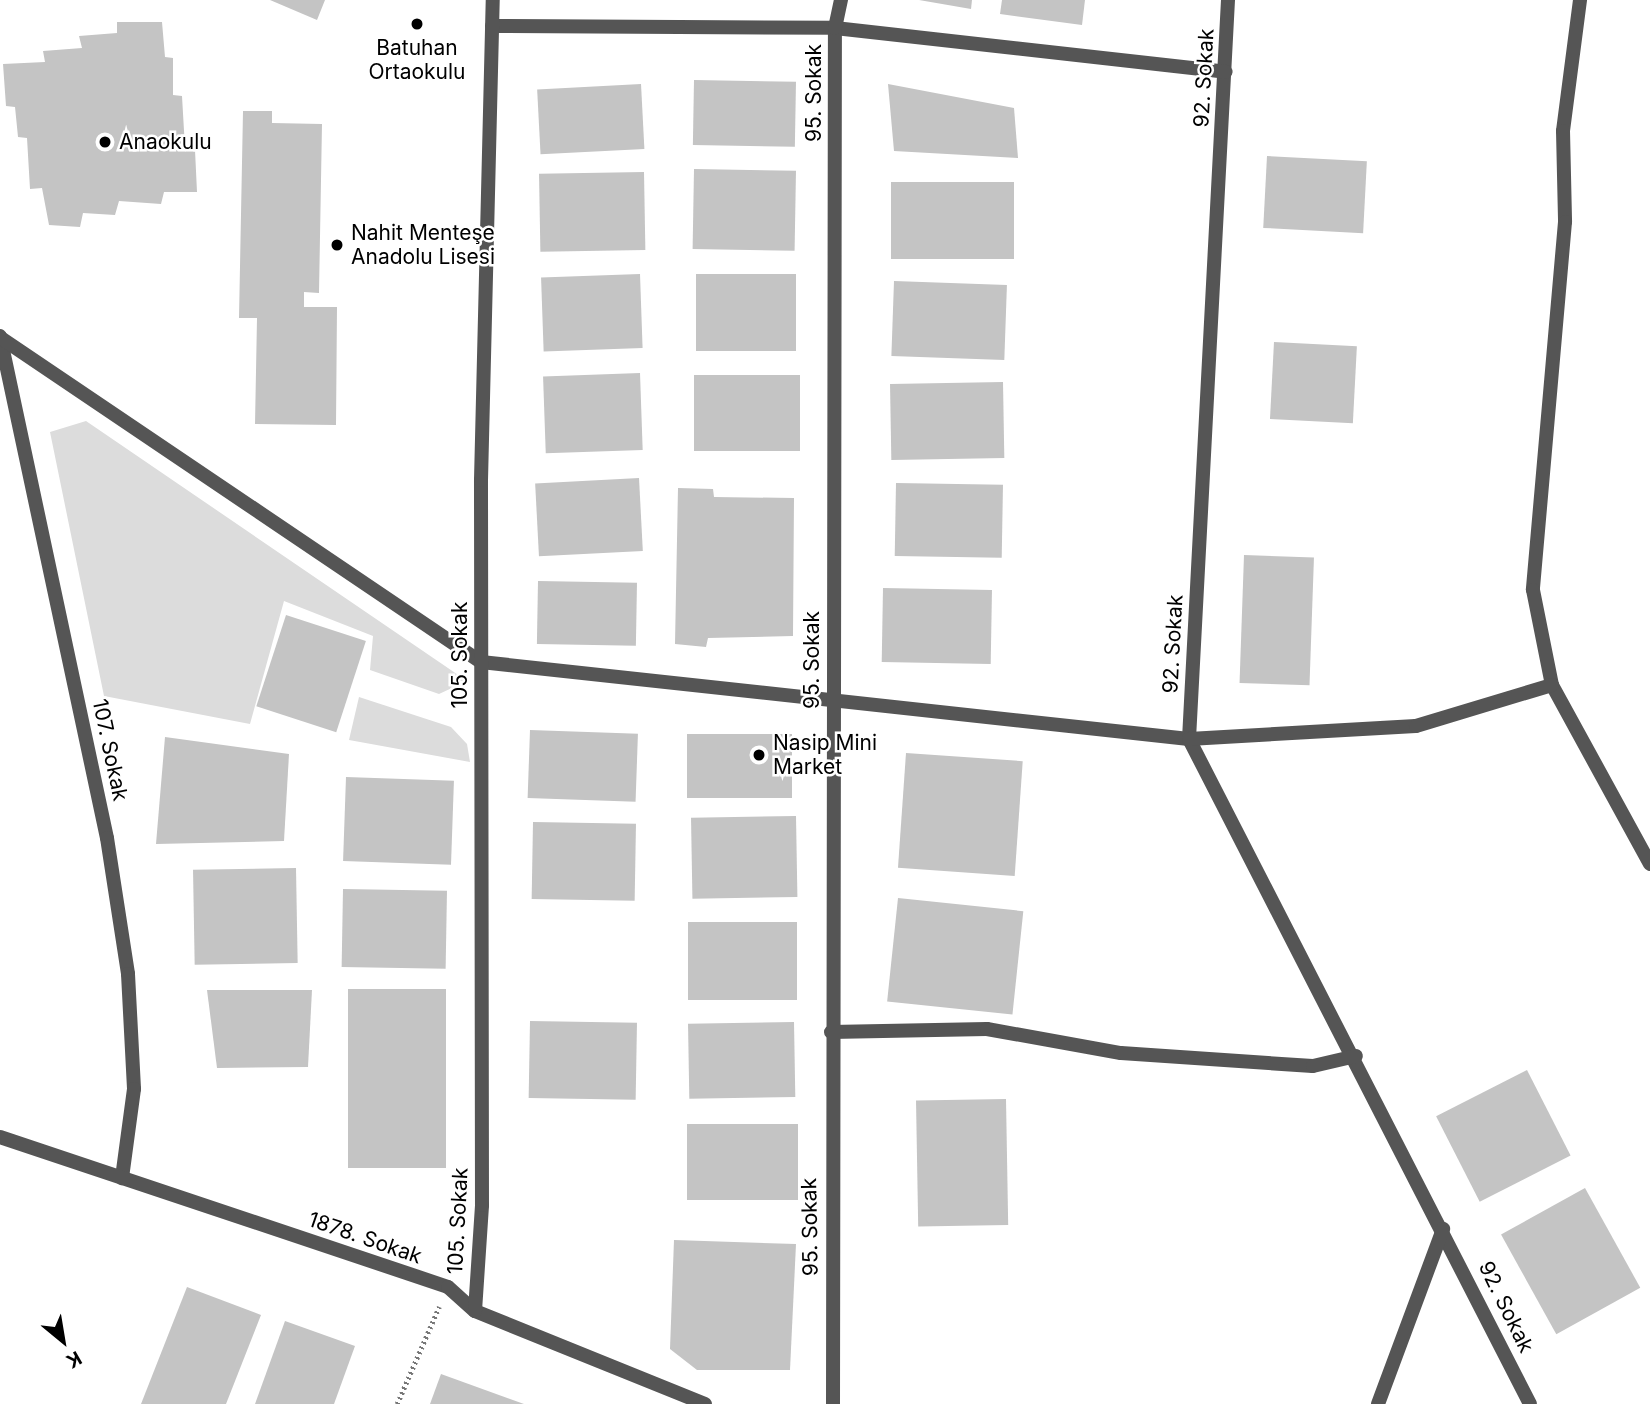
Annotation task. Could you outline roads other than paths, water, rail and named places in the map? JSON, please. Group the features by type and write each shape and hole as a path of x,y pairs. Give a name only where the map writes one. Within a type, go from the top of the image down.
{"street":[{"name":"105. Sokak","path":"475,1311 482,1205 481,662 493,0"},
{"name":"95. Sokak","path":"833,1404 831,1032 835,28 841,0"},
{"name":"92. Sokak","path":"1228,0 1189,739 1356,1056 1530,1404"},
{"path":"1580,0 1563,131 1565,222 1533,590 1552,684 1650,864"},
{"path":"492,26 835,28 1226,72"},
{"path":"0,337 481,662 1189,739 1416,726 1552,684"},
{"name":"107. Sokak","path":"0,337 107,838 128,974 134,1088 122,1178"},
{"path":"831,1032 987,1029 1121,1053 1313,1066 1356,1056"},
{"name":"1878. Sokak","path":"0,1137 448,1287 475,1311 705,1404"},
{"path":"1378,1404 1443,1229"}],"place":[{"name":"Batuhan Ortaokulu","path":"417,24"},
{"name":"Anaokulu","path":"105,142"},
{"name":"Nahit Menteşe Anadolu Lisesi","path":"337,245"},
{"name":"Nasip Mini Market","path":"759,755"}]}
